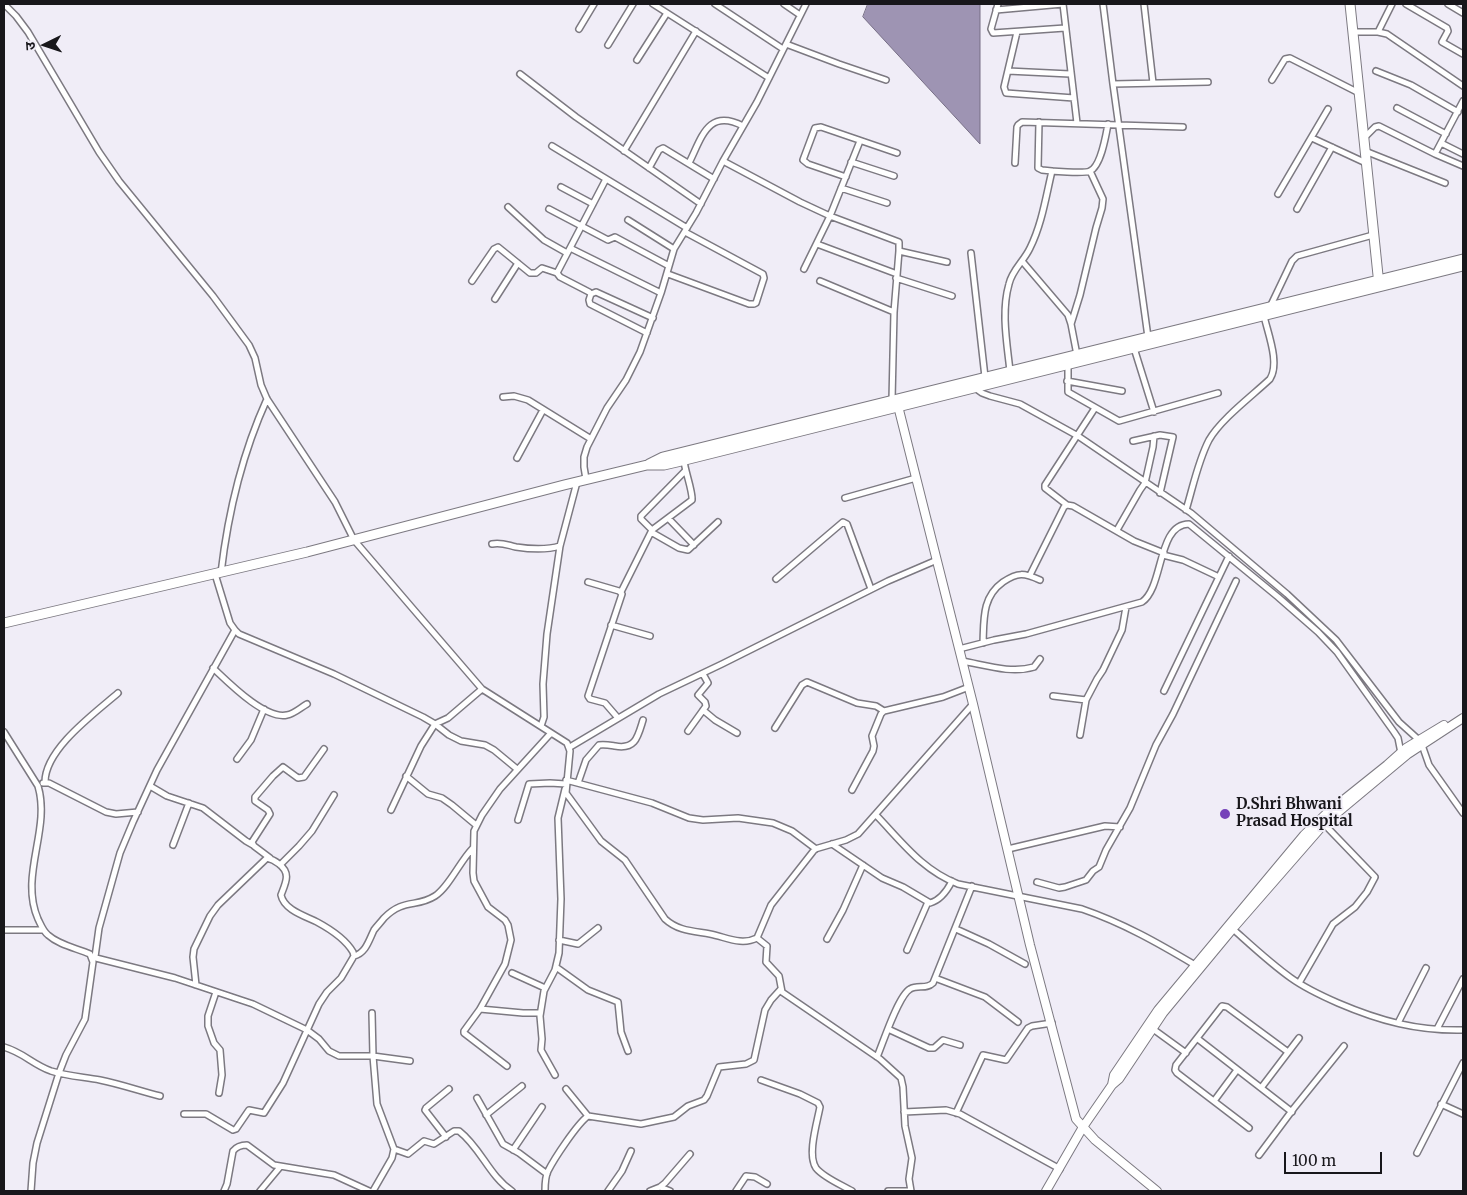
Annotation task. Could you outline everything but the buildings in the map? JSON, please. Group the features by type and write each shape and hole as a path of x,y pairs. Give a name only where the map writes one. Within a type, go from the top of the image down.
{"main road":[{"path":"1350,4 1379,284"},
{"path":"973,385 985,378 1077,355 1133,345 1264,316 1463,259"},
{"path":"4,623 354,540 582,480 647,465 663,457 896,402 1068,365 1133,345 1148,338 1269,308 1463,266"},
{"path":"647,465 664,466 684,461 896,402"}],"street":[{"path":"4,4 28,32 66,98 119,181 174,247 245,339 255,358 261,385 267,399 331,495 354,540 482,689 567,742 570,747 566,792 601,841 625,860 665,919 671,924 684,930 712,934 738,941 757,938 771,906 816,849 854,837 876,815 973,704"},
{"path":"579,29 594,4"},
{"path":"608,45 633,4"},
{"path":"653,4 769,78"},
{"path":"715,4 784,46 886,80"},
{"path":"784,4 800,15"},
{"path":"540,726 544,717 543,684 547,634 560,546 582,480 584,457 607,408 634,367 668,274 674,249 699,208 769,78 806,4"},
{"path":"998,4 991,30 993,33 1065,28"},
{"path":"996,10 1062,4 1077,123"},
{"path":"1103,4 1148,338"},
{"path":"1144,4 1153,83"},
{"path":"1378,32 1392,4"},
{"path":"1406,4 1447,28 1448,31 1442,42 1463,54"},
{"path":"1416,10 1420,4"},
{"path":"1448,4 1463,13"},
{"path":"637,60 667,13"},
{"path":"624,151 696,31"},
{"path":"1017,32 1004,87 1006,93 1074,98"},
{"path":"1352,32 1387,34 1463,86"},
{"path":"1272,80 1285,59 1290,58 1359,93"},
{"path":"1008,71 1070,74"},
{"path":"1376,71 1411,85 1458,112"},
{"path":"520,74 699,208"},
{"path":"1113,84 1208,82"},
{"path":"1435,154 1463,101"},
{"path":"1397,108 1446,134"},
{"path":"1278,194 1328,109"},
{"path":"689,163 704,132 713,122 727,119 743,126"},
{"path":"1015,163 1018,125 1022,122 1183,127"},
{"path":"1039,122 1037,166 1040,170 1052,171 1090,171 1093,169 1101,152 1108,124"},
{"path":"1364,138 1375,127 1379,126 1463,166"},
{"path":"846,177 805,163 803,158 817,127 896,153"},
{"path":"1312,138 1366,163"},
{"path":"804,269 830,216 860,141"},
{"path":"1441,143 1463,154"},
{"path":"552,146 686,230 763,274 764,278 756,303 752,305 668,274"},
{"path":"1297,210 1332,147"},
{"path":"648,168 661,148 666,148 714,179"},
{"path":"1365,151 1445,183"},
{"path":"723,161 768,186 830,216 896,240 900,245 894,312 896,402 969,687 1019,896 1076,1120 1095,1140 1157,1191"},
{"path":"851,162 894,176"},
{"path":"1010,371 1006,335 1006,297 1009,282 1035,237 1052,171"},
{"path":"1071,324 1102,208 1103,199 1090,171"},
{"path":"557,274 606,179"},
{"path":"562,187 593,204"},
{"path":"841,188 887,203"},
{"path":"508,207 544,240 567,253"},
{"path":"549,209 608,240 615,237 669,266"},
{"path":"628,220 674,249"},
{"path":"1269,308 1292,261 1297,256 1374,235"},
{"path":"816,244 952,296"},
{"path":"472,281 495,247 500,247 533,274 542,268 557,274 591,294 596,292 653,318"},
{"path":"570,248 661,293"},
{"path":"899,252 947,262"},
{"path":"971,254 985,378"},
{"path":"1022,261 1062,308 1071,324 1077,355"},
{"path":"494,299 518,263"},
{"path":"820,281 894,312"},
{"path":"591,294 590,304 647,333"},
{"path":"959,649 1026,634 1126,607 1142,602 1148,596 1170,535 1188,516 1210,439 1221,424 1270,379 1274,373 1273,358 1264,316"},
{"path":"1133,345 1154,412"},
{"path":"1068,365 1068,392 1119,421 1218,393"},
{"path":"1067,381 1122,391"},
{"path":"973,385 990,396 1020,404 1160,493 1287,594 1336,640 1418,744 1429,765 1463,812"},
{"path":"503,397 521,398 591,439"},
{"path":"267,399 248,443 218,573 225,610 234,630 423,717 448,735 461,741 485,745 517,768"},
{"path":"1096,408 1045,487 1067,505 1073,506 1134,541 1183,560 1219,578"},
{"path":"517,458 543,410"},
{"path":"1133,441 1154,436 1173,436 1174,440 1160,493"},
{"path":"1117,530 1144,484 1154,436"},
{"path":"618,718 605,703 590,699 588,696 621,592 651,531 692,498 684,461"},
{"path":"685,471 641,519 651,531 680,548 688,550 718,522"},
{"path":"845,498 916,478"},
{"path":"1030,575 1064,507 1067,505"},
{"path":"1188,516 1193,526 1304,621 1337,652 1394,732 1405,752"},
{"path":"668,518 694,545"},
{"path":"776,579 843,522 847,524 871,590"},
{"path":"492,544 501,543 536,548 560,546"},
{"path":"1164,692 1229,556"},
{"path":"570,747 658,694 703,674 871,590 937,560"},
{"path":"982,643 984,614 992,591 1010,577 1023,573 1040,580"},
{"path":"1038,882 1059,888 1086,880 1099,867 1106,850 1120,827 1156,745 1173,714 1236,580"},
{"path":"588,582 621,592"},
{"path":"1080,735 1086,700 1122,630 1126,607"},
{"path":"610,625 650,636"},
{"path":"31,1191 33,1163 37,1144 59,1073 66,1055 85,1019 93,957 99,928 120,853 150,786 234,630"},
{"path":"962,661 999,668 1021,669 1034,667 1040,659"},
{"path":"213,668 242,695 278,716 285,716 307,704"},
{"path":"688,731 706,704 698,695 708,683 703,674"},
{"path":"775,728 802,685 807,682 857,703 876,706 884,712"},
{"path":"852,790 873,751 872,736 881,714 944,697 969,687"},
{"path":"391,810 421,746 435,724 448,718 482,689"},
{"path":"45,782 46,772 64,742 118,693"},
{"path":"1053,696 1086,700"},
{"path":"237,759 251,740 264,709"},
{"path":"703,710 715,720 737,733"},
{"path":"1418,744 1463,713"},
{"path":"1112,1085 1114,1075 1158,1010 1304,835 1327,813 1405,752 1463,718"},
{"path":"578,783 586,760 598,744 618,747 634,743 637,740 643,720"},
{"path":"4,732 38,786 40,794 41,814 32,867 32,899 43,930 58,942 90,954 93,957 196,985 253,1004 307,1030 332,1053 346,1057 373,1056 410,1061"},
{"path":"507,1066 464,1033 505,964 511,940 505,920 488,907 474,881 473,848 476,825 500,789 517,768 551,733"},
{"path":"253,844 252,840 270,812 255,801 254,797 272,776 283,767 298,778 304,777 324,749"},
{"path":"1046,1191 1083,1127 1112,1085 1119,1079 1163,1014 1233,928 1324,824 1405,752"},
{"path":"406,776 428,794 442,798 476,825"},
{"path":"38,786 45,782 49,783 111,814 138,812"},
{"path":"518,820 529,784 578,783 652,803 697,819 738,818 773,823 792,831 816,849"},
{"path":"555,1075 541,1050 540,1013 545,988 556,967 559,953 561,899 558,818 566,784"},
{"path":"150,786 168,796 203,808 280,864 287,876 281,894 284,902 296,912 335,933 351,948 354,956"},
{"path":"280,864 312,830 334,795"},
{"path":"173,845 189,803"},
{"path":"876,815 918,860 932,872 952,881 1082,909 1101,915 1143,934 1195,965"},
{"path":"1299,983 1333,924 1356,907 1375,877 1324,824"},
{"path":"1008,849 1105,826 1120,827"},
{"path":"832,844 882,878 928,902 934,902 944,895 952,881"},
{"path":"184,1114 206,1114 234,1130 249,1110 264,1113 282,1083 319,1004 340,978 354,956 361,953 377,926 395,908 433,897 442,890 463,859 473,848"},
{"path":"196,985 193,965 194,950 210,916 218,905 264,861 270,858"},
{"path":"827,939 843,910 863,865"},
{"path":"877,1057 888,1029 907,992 914,987 931,985 935,978 972,886"},
{"path":"907,950 928,902"},
{"path":"559,940 578,944 598,928"},
{"path":"1233,928 1263,956 1299,983 1325,997 1385,1021 1437,1029 1463,1030"},
{"path":"4,929 43,930"},
{"path":"956,929 989,944 1025,964"},
{"path":"757,938 767,946 766,962 779,976 781,990 788,997 877,1057 901,1078 906,1132 912,1158 909,1179 911,1191 888,1191"},
{"path":"556,967 588,990 618,1002 621,1032 628,1051"},
{"path":"1398,1023 1426,968"},
{"path":"512,973 545,988"},
{"path":"935,978 984,997 1018,1022"},
{"path":"1437,1029 1463,979"},
{"path":"566,1089 588,1116 641,1124 674,1117 688,1106 704,1100 717,1068 746,1064 754,1060 765,1010 781,990"},
{"path":"216,992 208,1016 208,1026 214,1043 220,1050 222,1075 219,1093"},
{"path":"1248,1128 1175,1070 1176,1065 1220,1008 1224,1006 1288,1052"},
{"path":"480,1009 523,1014 540,1013"},
{"path":"372,1013 377,1104 394,1149 392,1158 373,1191"},
{"path":"956,1113 983,1055 1006,1060 1028,1028 1052,1023"},
{"path":"1153,1028 1186,1053"},
{"path":"888,1029 929,1048 934,1048 943,1040 960,1045"},
{"path":"1198,1038 1292,1112"},
{"path":"1261,1088 1299,1038"},
{"path":"1260,1155 1344,1046"},
{"path":"4,1047 24,1055 36,1065 59,1073 102,1081 160,1096"},
{"path":"1417,1153 1462,1067"},
{"path":"1214,1101 1237,1070"},
{"path":"761,1080 818,1102 820,1107 812,1152 815,1166 825,1175 852,1191"},
{"path":"486,1115 522,1086"},
{"path":"446,1137 426,1108 449,1089"},
{"path":"477,1098 499,1140 506,1147 519,1153 547,1174"},
{"path":"1441,1104 1463,1114"},
{"path":"513,1150 542,1107"},
{"path":"904,1112 946,1110 956,1113 1060,1169"},
{"path":"545,1191 547,1174 562,1149 588,1116"},
{"path":"394,1149 408,1154 424,1141 434,1144 454,1131 461,1132 479,1152 499,1182 512,1191"},
{"path":"231,1191 224,1190 233,1151 236,1147 247,1145 268,1162 280,1167 334,1175 369,1191"},
{"path":"608,1191 622,1171 631,1151"},
{"path":"650,1191 660,1187 690,1154"},
{"path":"260,1191 280,1167"},
{"path":"736,1191 746,1176 755,1177 767,1184"},
{"path":"660,1187 670,1191"}],"shaded area":[{"path":"868,4 980,4 980,144 863,17"}],"place":[{"name":"D.Shri Bhwani Prasad Hospital","path":"1225,814"}]}
